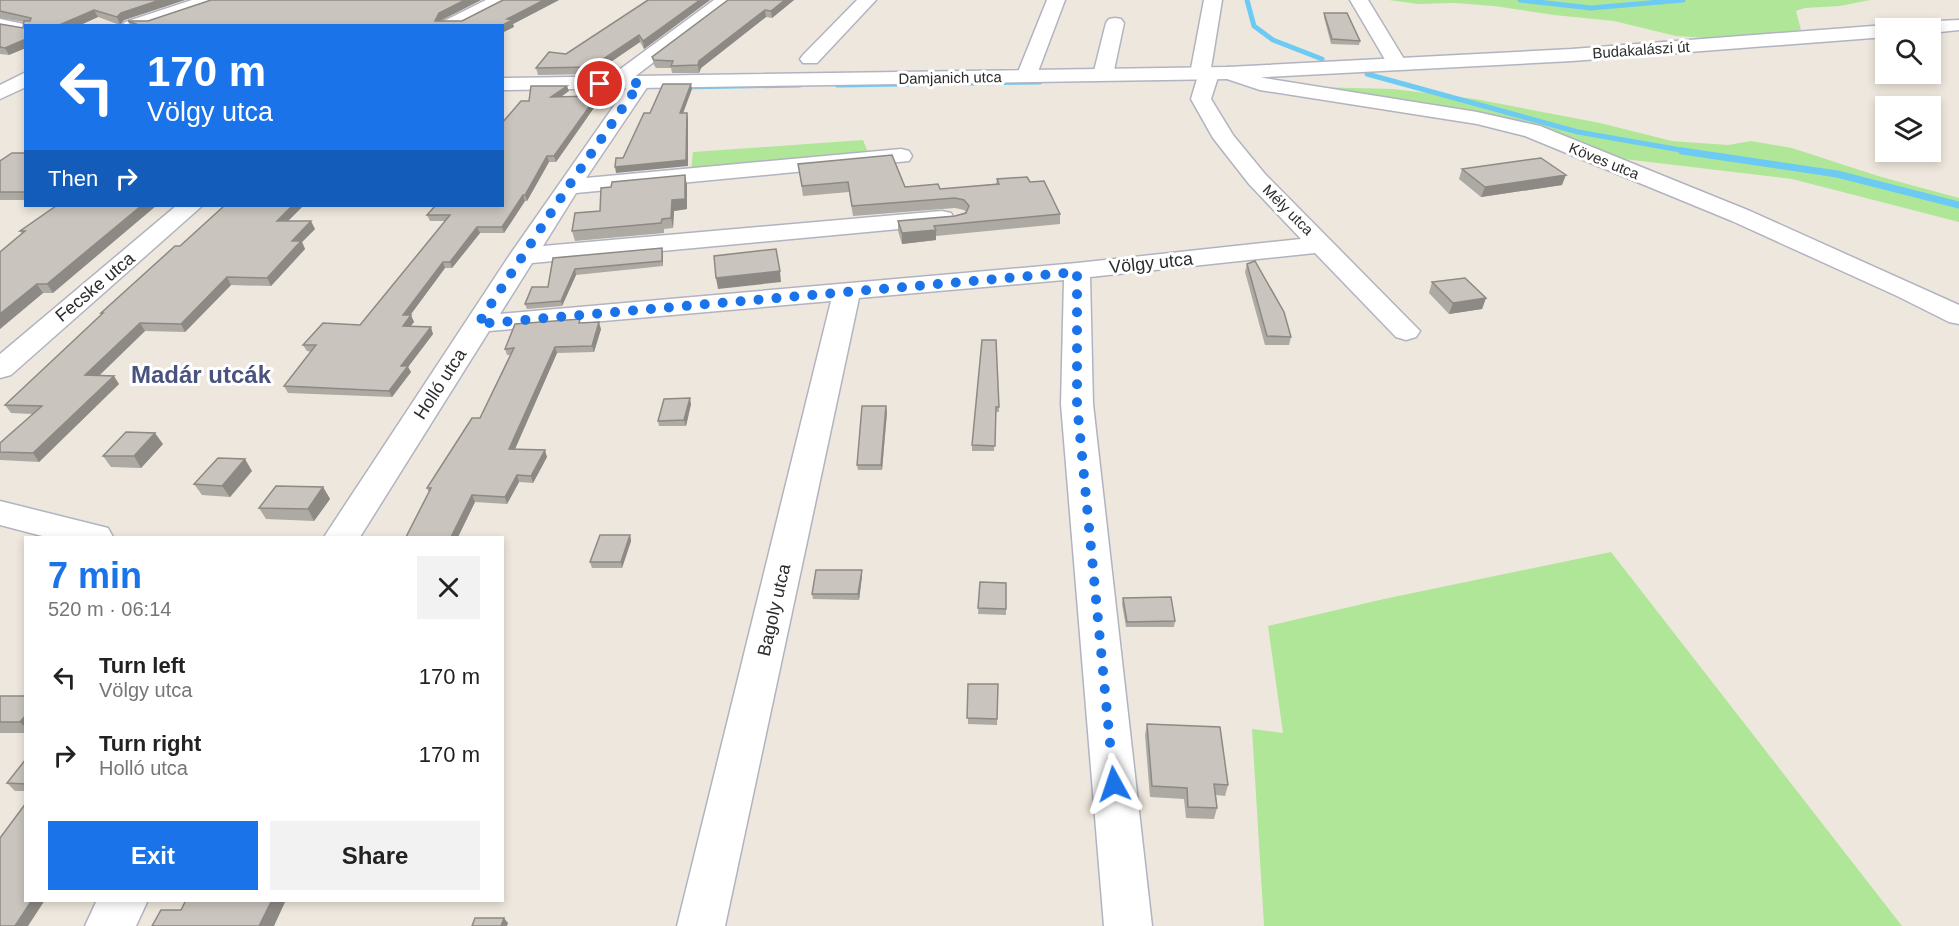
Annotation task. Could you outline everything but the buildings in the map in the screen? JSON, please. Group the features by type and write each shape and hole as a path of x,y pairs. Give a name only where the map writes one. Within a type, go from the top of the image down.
{"street":[{"path":"136,24 210,0"},
{"path":"452,24 500,0"},
{"name":"Holló utca","path":"343,536 568,187 630,83 626,74 725,0"},
{"path":"810,60 867,0"},
{"path":"1026,77 1056,0"},
{"name":"Mély utca","path":"1213,0 1212,73 1201,99 1224,138 1257,179 1406,331"},
{"path":"1359,0 1397,64"},
{"path":"1103,75 1115,23"},
{"path":"0,24 24,27"},
{"path":"1941,26 1959,25"},
{"name":"Budakalászi út","path":"1397,64 1572,55 1875,32"},
{"name":"Damjanich utca","path":"504,84 1212,73 1397,64"},
{"name":"Köves utca","path":"1212,73 1260,84 1477,118 1532,131 1742,216 1907,290 1959,316"},
{"path":"0,93 24,79"},
{"path":"568,187 901,156"},
{"name":"Fecske utca","path":"0,369 189,207"},
{"path":"522,256 955,217"},
{"name":"Völgy utca","path":"478,324 1077,272 1322,244"},
{"path":"1077,272 1077,404 1128,926"},
{"name":"Bagoly utca","path":"701,926 847,293"},
{"path":"0,513 91,536"},
{"path":"109,926 123,902"}],"green space":[{"path":"1389,0 1870,0 1796,11 1801,30 1719,39 1676,36 1614,21 1494,6 1454,3 1418,4"},
{"path":"1311,87 1393,89 1475,99 1600,123 1672,141 1728,145 1751,141 1792,148 1878,176 1959,198 1959,222 1792,179 1607,157 1534,127"},
{"path":"863,140 869,155 691,170 693,152"},
{"path":"1611,552 1902,926 1264,926 1252,729 1283,733 1268,626 1384,599"}],"waterway":[{"path":"1247,0 1254,26 1273,40 1322,59"},
{"path":"1520,0 1591,8 1683,0"},
{"path":"1367,74 1578,132 1692,152"},
{"path":"837,85 1040,82"},
{"path":"681,87 800,85"},
{"path":"1682,151 1837,174 1959,205"}],"district":[{"name":"Madár utcák","path":"201,375"}],"route":[{"path":"600,84 640,83 478,324 1077,272 1077,404 1114,784"}]}
